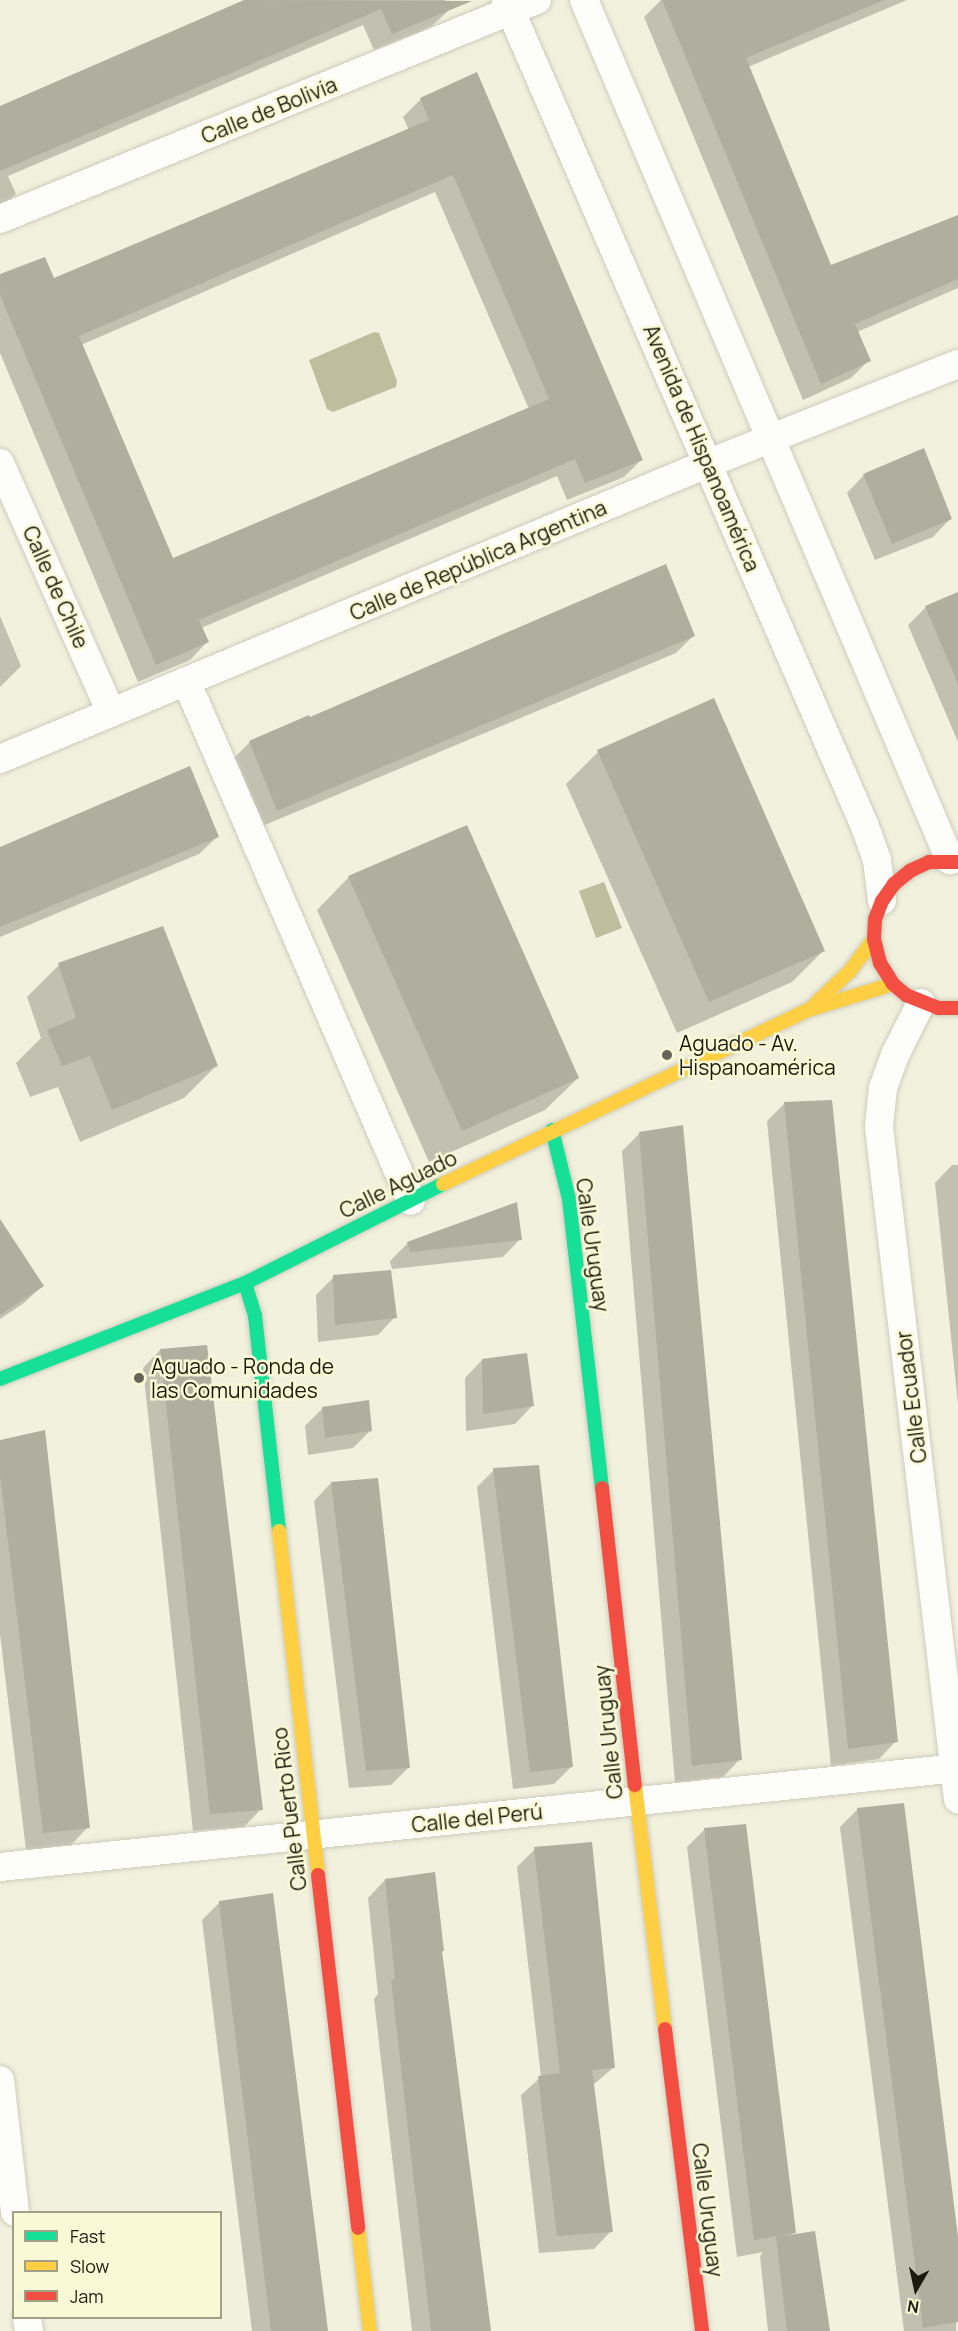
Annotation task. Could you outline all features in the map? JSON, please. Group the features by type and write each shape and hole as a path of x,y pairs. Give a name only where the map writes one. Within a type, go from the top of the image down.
{"street":[{"name":"Calle de Bolivia","path":"0,219 508,6 537,0"},
{"path":"584,0 770,438 954,861 929,862 910,871 894,884 882,901 875,919 874,939 880,963 893,984 906,995 938,1008 958,1009"},
{"name":"Avenida de Hispanoamérica","path":"508,6 709,463 864,824 877,860 882,901"},
{"name":"Calle de República Argentina","path":"0,759 187,683 709,463 958,364"},
{"name":"Calle de Chile","path":"0,463 111,712"},
{"path":"187,683 411,1201"},
{"name":"Calle Aguado","path":"808,1010 850,971 874,939"},
{"name":"Calle Aguado","path":"0,1379 245,1283 552,1130 808,1010 893,984"},
{"name":"Calle Ecuador","path":"921,1003 895,1055 883,1088 879,1127 958,1799"},
{"name":"Calle Uruguay","path":"552,1130 569,1198 637,1802 702,2331"},
{"name":"Calle Puerto Rico","path":"245,1283 255,1316 370,2331"},
{"name":"Calle del Perú","path":"0,1867 956,1769"},
{"path":"0,2080 15,2211"}],"shaded area":[{"path":"374,332 379,333 397,381 396,387 333,412 327,409 309,360"},
{"path":"604,882 622,928 596,938 579,891"}],"building":[{"path":"244,0 472,1 392,34 381,9 0,171 0,106"},
{"path":"662,0 884,0 746,58 831,265 958,215 958,279 855,324 871,361 821,384"},
{"path":"477,72 643,460 585,483 575,459 199,620 209,642 156,665 0,295 0,274 45,257 54,278 429,120 420,98","holes":["453,175 549,399 173,558 79,336"]},
{"path":"924,448 952,519 892,544 863,474"},
{"path":"666,564 695,636 277,811 249,741"},
{"path":"958,592 958,684 925,606"},
{"path":"714,698 825,951 709,1002 597,750"},
{"path":"190,766 219,837 0,927 0,847"},
{"path":"467,825 579,1078 462,1131 348,876"},
{"path":"163,926 218,1066 112,1110 90,1056 62,1066 47,1030 76,1018 58,963"},
{"path":"832,1100 898,1742 848,1749 784,1102"},
{"path":"683,1125 742,1760 692,1766 639,1132"},
{"path":"517,1202 522,1240 410,1252 407,1242"},
{"path":"0,1219 44,1286 0,1315"},
{"path":"391,1270 397,1318 335,1325 333,1275"},
{"path":"207,1345 263,1810 210,1814 160,1349"},
{"path":"527,1353 534,1406 483,1414 482,1359"},
{"path":"369,1400 372,1431 325,1438 322,1407"},
{"path":"45,1430 90,1828 43,1833 0,1475 0,1440"},
{"path":"539,1465 573,1767 530,1772 493,1468"},
{"path":"378,1478 410,1768 366,1771 331,1482"},
{"path":"904,1803 958,2237 958,2322 923,2328 857,1808"},
{"path":"746,1824 796,2233 754,2240 704,1828"},
{"path":"592,1842 615,2068 592,2070 613,2232 557,2236 538,2076 560,2073 534,1847"},
{"path":"435,1872 444,1951 442,1951 491,2331 431,2331 391,1980 395,1979 385,1879"},
{"path":"273,1893 328,2331 271,2331 219,1901"},
{"path":"815,2231 830,2331 787,2331 776,2237"}],"traffic: fast":[{"path":"552,1130 569,1199 602,1488"},
{"path":"0,1379 245,1283 443,1184"},
{"path":"245,1283 255,1316 279,1531"}],"traffic: slow":[{"path":"815,1004 850,971 874,939"},
{"path":"443,1184 808,1010 893,984"},
{"path":"279,1531 318,1875"},
{"path":"635,1785 665,2029"},
{"path":"358,2228 370,2331"}],"traffic: jam":[{"path":"958,862 929,862 910,871 894,884 882,901 875,919 874,939 880,963 893,984 906,995 938,1008 958,1008"},
{"path":"602,1488 635,1785"},
{"path":"318,1875 358,2228"},
{"path":"665,2029 702,2331"}],"place":[{"name":"Aguado - Av. Hispanoamérica","path":"667,1055"},
{"name":"Aguado - Ronda de las Comunidades","path":"139,1378"}]}
